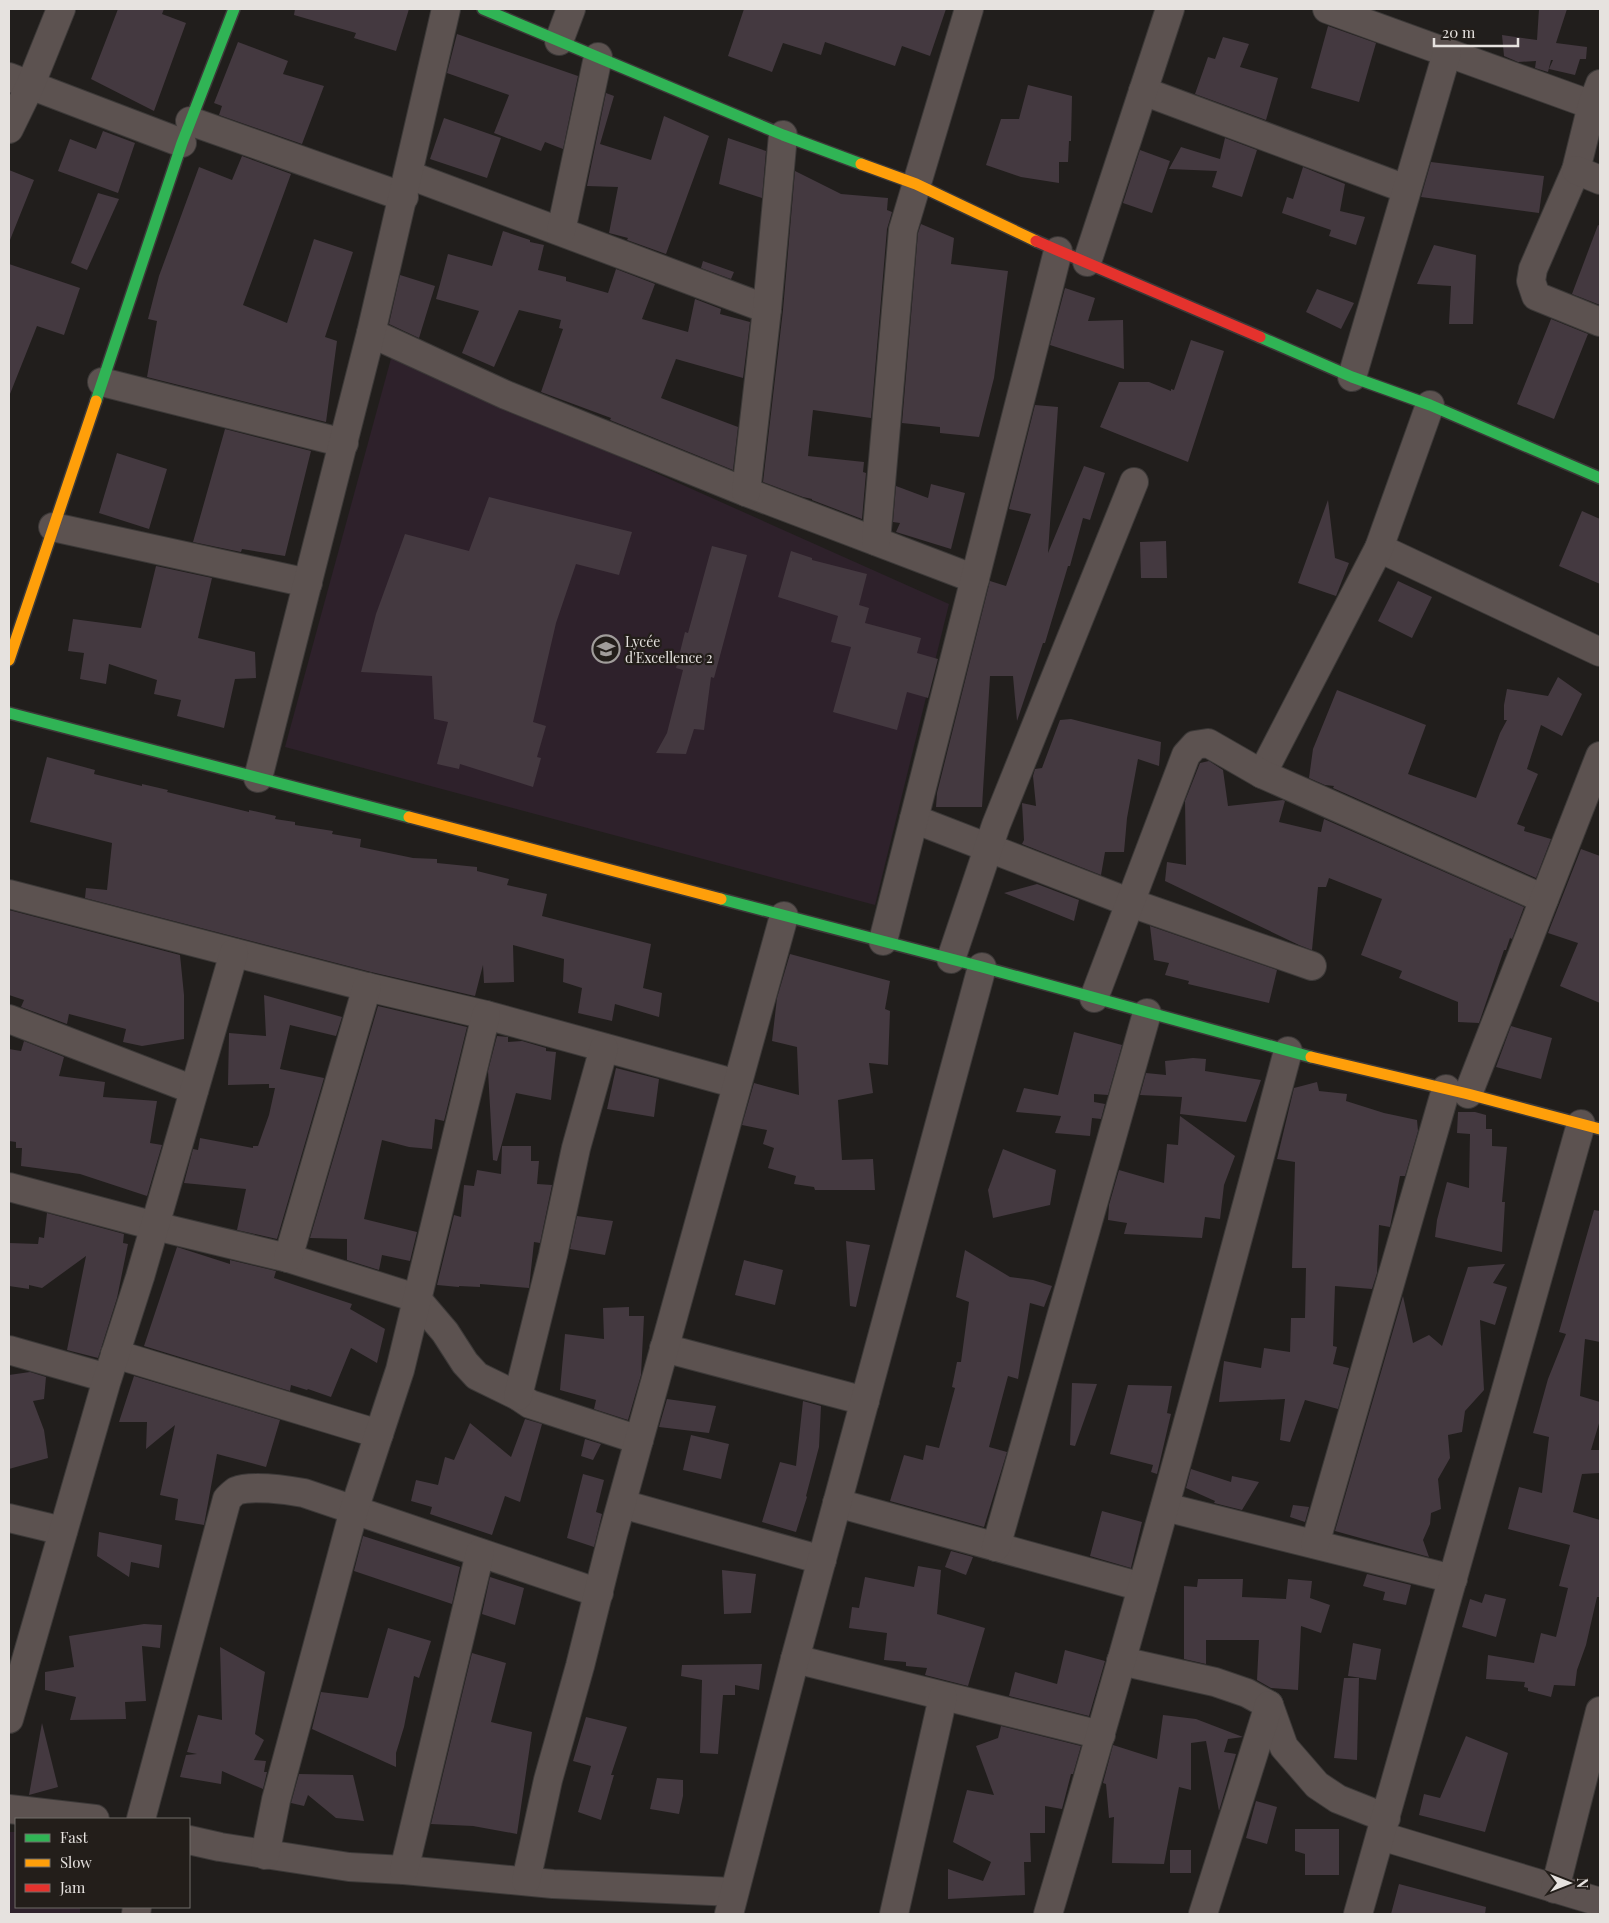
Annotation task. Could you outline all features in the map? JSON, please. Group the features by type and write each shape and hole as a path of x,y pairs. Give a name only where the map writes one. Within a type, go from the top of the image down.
{"street":[{"path":"9,129 19,82 61,9"},
{"path":"9,660 186,132 234,9"},
{"path":"258,778 371,333 446,9"},
{"path":"483,9 783,135 916,184 1058,251 1352,377 1430,405 1600,478"},
{"path":"560,41 571,9"},
{"path":"876,541 903,230 969,9"},
{"path":"1087,262 1170,9"},
{"path":"1327,9 1447,52 1596,94 1588,175 1533,269 1531,281 1536,296 1600,322"},
{"path":"1352,377 1447,52"},
{"path":"561,232 598,57"},
{"path":"19,82 186,132 406,186 561,232 767,309"},
{"path":"1143,91 1406,189"},
{"path":"746,492 767,309 783,135"},
{"path":"883,941 1058,251"},
{"path":"371,333 506,395 746,492 975,579"},
{"path":"102,382 344,443"},
{"path":"1262,774 1379,548 1430,405"},
{"path":"951,959 988,846 1134,482"},
{"path":"53,527 308,583"},
{"path":"1379,548 1600,652"},
{"path":"9,713 982,967 1288,1051 1591,1126 1454,1579 1358,1914"},
{"path":"1094,998 1186,755 1195,745 1208,743 1262,774 1544,899"},
{"path":"1315,1544 1457,1092 1544,899 1600,756"},
{"path":"914,819 988,846 1131,903 1312,966"},
{"path":"9,894 367,987 486,1015 737,1084"},
{"path":"526,1881 548,1780 664,1348 784,916"},
{"path":"9,1719 111,1366 155,1226 234,953"},
{"path":"190,1840 265,1855 349,1867 526,1881 731,1903 864,1401 982,967"},
{"path":"288,1258 367,987"},
{"path":"996,1547 1147,1013"},
{"path":"265,1855 276,1800 354,1510 400,1370 486,1015"},
{"path":"9,1019 194,1090"},
{"path":"518,1396 554,1256 576,1148 604,1048"},
{"path":"1048,1914 1101,1735 1200,1381 1288,1051"},
{"path":"9,1187 155,1226 288,1258 416,1298 445,1332 464,1363 477,1376 530,1404 639,1440"},
{"path":"664,1348 864,1401"},
{"path":"9,1350 111,1366 379,1434"},
{"path":"141,1818 227,1499 234,1492 246,1489 284,1490 304,1493 599,1593"},
{"path":"837,1503 1142,1587"},
{"path":"622,1504 822,1560"},
{"path":"1164,1507 1454,1579"},
{"path":"9,1518 63,1531"},
{"path":"404,1870 480,1553"},
{"path":"795,1659 1101,1735"},
{"path":"1121,1662 1215,1682 1247,1693 1269,1705 1284,1746 1317,1785 1338,1800 1384,1827 1555,1889 1600,1902"},
{"path":"894,1914 943,1697"},
{"path":"1203,1914 1269,1705"},
{"path":"1555,1889 1599,1724"},
{"path":"9,1808 87,1818"}],"shaded area":[{"path":"392,355 949,604 875,905 285,747"},
{"path":"9,1832 15,1832 15,1908 80,1908 80,1914 9,1914"}],"building":[{"path":"118,9 164,9 162,14 186,23 154,111 91,79"},
{"path":"295,9 409,9 396,51 354,38 356,33 294,15"},
{"path":"744,9 946,9 930,56 902,46 895,66 825,42 821,55 783,43 772,72 728,56"},
{"path":"1539,9 1567,9 1556,43 1587,47 1586,59 1580,59 1575,75 1549,69 1553,60 1551,60 1548,72 1535,68 1536,61 1518,62 1504,56 1502,35 1537,40"},
{"path":"1328,26 1376,43 1359,102 1311,88"},
{"path":"457,34 578,76 563,149 545,142 541,151 494,133 509,95 447,73"},
{"path":"1223,37 1249,44 1240,67 1278,78 1266,120 1195,94 1208,57 1215,59"},
{"path":"238,42 288,61 283,74 324,86 302,144 219,115 222,106 214,103"},
{"path":"1028,85 1072,96 1071,141 1069,141 1068,162 1059,162 1059,183 1021,177 986,165 1001,119 1019,119"},
{"path":"606,93 614,96 600,144 651,160 664,116 709,136 666,254 627,240 628,238 609,233 618,187 587,186"},
{"path":"444,118 501,138 487,178 430,159"},
{"path":"103,131 135,143 118,193 58,171 70,139 96,149"},
{"path":"728,138 766,151 762,198 719,184"},
{"path":"1225,138 1257,150 1242,197 1212,187 1217,171 1169,169 1181,147 1220,159"},
{"path":"1140,150 1170,161 1152,213 1123,203"},
{"path":"242,156 291,174 243,305 287,323 314,239 353,252 325,337 337,341 326,422 147,377 157,321 148,319 159,276 199,167 232,180"},
{"path":"1431,162 1544,176 1539,213 1421,197"},
{"path":"1303,167 1345,184 1340,211 1365,217 1356,245 1329,236 1331,230 1282,213 1287,197 1293,199"},
{"path":"9,170 34,180 10,240 9,240"},
{"path":"795,171 841,194 888,198 887,210 892,212 887,229 871,418 813,410 808,456 864,462 863,472 866,473 862,519 763,482 783,310"},
{"path":"98,193 119,199 87,270 71,263"},
{"path":"921,224 954,238 951,264 1008,271 994,378 979,437 940,433 940,427 902,423 918,233"},
{"path":"1598,225 1600,226 1600,305 1572,294"},
{"path":"503,231 530,240 530,242 544,245 538,270 566,277 566,281 608,293 616,269 655,284 642,319 688,332 695,299 721,309 720,314 750,322 743,378 676,359 661,398 738,427 733,470 610,420 611,418 541,392 563,329 559,328 561,320 519,310 494,367 462,353 479,311 436,299 448,254 492,266"},
{"path":"1434,245 1476,255 1473,324 1449,324 1451,286 1417,284"},
{"path":"703,261 734,272 731,279 701,268"},
{"path":"9,264 80,288 64,335 37,326 10,394 9,393"},
{"path":"400,275 435,286 419,338 389,324"},
{"path":"1065,288 1095,298 1088,321 1123,320 1124,369 1050,345"},
{"path":"1317,289 1354,303 1341,329 1306,312"},
{"path":"1551,319 1588,334 1554,419 1517,404"},
{"path":"1191,340 1224,351 1188,462 1100,427 1119,382 1149,382 1171,391 1171,389 1174,390"},
{"path":"1035,405 1058,407 1048,553 1084,466 1105,473 1090,520 1083,518 1070,566 1068,566 1045,643 1043,643 1017,721 1013,676 990,676 982,807 936,807 937,793 990,581 1006,586 1031,514 1009,509"},
{"path":"225,429 311,451 285,556 242,549 241,552 193,542"},
{"path":"117,453 167,469 149,529 99,513"},
{"path":"931,484 965,493 951,549 896,532 900,523 893,522 896,486 928,498"},
{"path":"489,497 632,532 619,575 576,564 556,623 533,722 546,726 537,757 541,758 533,787 460,764 459,769 437,764 448,722 434,719 432,676 361,672 376,614 405,534 469,551"},
{"path":"1328,500 1335,558 1349,563 1336,596 1298,583"},
{"path":"1582,511 1600,519 1600,584 1559,566"},
{"path":"1166,541 1167,578 1141,578 1140,542"},
{"path":"712,546 747,555 714,678 711,677 704,730 694,729 686,754 656,753 667,733 683,670 676,668 685,632 688,633"},
{"path":"791,551 812,558 812,560 867,574 859,605 869,608 865,623 921,638 917,653 938,659 928,698 907,692 897,730 833,712 851,647 831,642 838,616 778,597"},
{"path":"156,566 212,578 198,638 255,652 256,678 235,679 224,728 177,716 181,700 154,694 157,680 109,664 106,684 80,679 84,653 68,651 73,619 141,628"},
{"path":"1398,581 1432,597 1412,638 1378,621"},
{"path":"1558,677 1582,694 1562,736 1541,725 1527,769 1538,774 1517,824 1525,827 1524,831 1551,839 1536,878 1333,788 1334,786 1325,785 1309,778 1313,749 1337,690 1426,725 1408,774 1476,798 1500,733 1507,720 1504,720 1504,705 1507,689 1548,696"},
{"path":"1071,719 1161,742 1159,766 1138,759 1127,818 1124,852 1105,852 1101,875 1022,844 1024,840 1022,803 1036,806 1033,776 1035,769 1042,768 1060,720"},
{"path":"47,757 95,770 94,774 142,786 142,784 168,790 167,792 249,812 249,810 276,816 275,819 295,822 295,825 333,831 332,834 361,839 360,847 413,858 437,859 437,863 477,867 477,871 509,879 507,885 547,894 542,916 651,944 643,988 662,993 659,1017 615,1004 612,1021 578,1013 582,988 563,982 564,959 513,945 514,982 484,983 483,965 475,996 371,972 85,898 86,888 107,890 112,843 30,822"},
{"path":"1209,761 1223,770 1228,806 1283,800 1285,801 1279,822 1321,832 1324,819 1524,907 1512,939 1510,938 1506,950 1504,950 1479,1023 1458,1022 1458,1002 1399,978 1402,971 1361,955 1382,899 1329,878 1326,887 1318,887 1312,950 1165,881 1167,862 1186,865 1185,801 1200,763"},
{"path":"1581,849 1600,856 1600,1003 1560,986 1578,943 1548,933"},
{"path":"1037,884 1079,900 1074,921 1004,893"},
{"path":"9,910 180,955 184,995 184,1039 142,1046 123,1042 126,1029 69,1014 67,1024 21,1007 24,1000 9,995"},
{"path":"1150,926 1277,970 1269,1003 1188,984 1189,981 1165,975 1169,963 1154,960"},
{"path":"790,954 890,981 885,1009 890,1011 888,1065 869,1063 873,1093 838,1100 842,1160 873,1159 875,1190 815,1190 814,1187 794,1184 796,1176 768,1168 774,1148 763,1144 767,1130 742,1125 754,1083 799,1095 797,1047 772,1041 777,998"},
{"path":"264,995 342,1017 336,1036 290,1025 280,1069 324,1078 277,1239 237,1230 246,1189 184,1183 193,1149 198,1150 200,1138 253,1148 253,1146 258,1146 269,1115 275,1088 269,1088 269,1084 228,1085 229,1033 266,1036"},
{"path":"378,1006 467,1027 444,1121 435,1119 432,1149 409,1147 382,1140 364,1219 417,1232 410,1261 382,1255 379,1270 347,1260 347,1239 310,1238"},
{"path":"1511,1026 1552,1038 1541,1079 1496,1067"},
{"path":"1074,1032 1122,1045 1108,1095 1094,1094 1094,1102 1105,1104 1101,1119 1092,1118 1090,1136 1055,1133 1061,1116 1016,1112 1024,1088 1058,1095"},
{"path":"497,1036 508,1037 508,1042 522,1041 546,1048 546,1051 556,1052 551,1100 516,1093 497,1161 493,1160 488,1071"},
{"path":"24,1041 64,1057 59,1076 105,1082 103,1097 157,1101 150,1143 162,1145 147,1196 80,1174 21,1166 22,1148 16,1148 16,1142 9,1141 9,1049 21,1051"},
{"path":"1193,1058 1206,1059 1205,1071 1261,1080 1246,1122 1180,1114 1182,1097 1140,1095 1146,1073 1166,1075 1165,1061"},
{"path":"616,1068 659,1079 654,1117 607,1109"},
{"path":"1317,1082 1319,1091 1347,1094 1346,1101 1384,1113 1417,1120 1418,1131 1405,1176 1400,1176 1390,1227 1379,1225 1377,1273 1372,1289 1335,1286 1333,1346 1337,1347 1333,1364 1349,1368 1338,1409 1305,1400 1290,1442 1280,1440 1285,1399 1219,1402 1224,1361 1261,1368 1264,1348 1290,1352 1291,1318 1305,1318 1306,1268 1292,1268 1295,1162 1277,1159 1294,1088"},
{"path":"1458,1112 1475,1112 1486,1115 1486,1129 1492,1129 1492,1146 1507,1147 1502,1202 1505,1202 1502,1252 1435,1237 1437,1220 1447,1182 1469,1188 1470,1134 1457,1133"},
{"path":"1180,1116 1235,1156 1224,1185 1220,1219 1205,1217 1202,1238 1124,1234 1127,1223 1108,1220 1109,1205 1119,1170 1164,1183 1167,1144 1178,1145"},
{"path":"502,1146 531,1146 531,1161 539,1161 537,1184 552,1185 540,1243 534,1242 529,1288 480,1284 480,1287 437,1285 454,1215 461,1217 464,1185 474,1186 477,1170 501,1174"},
{"path":"1003,1149 1056,1170 1050,1205 993,1218 988,1190"},
{"path":"1594,1210 1600,1211 1600,1342 1585,1339 1580,1396 1600,1402 1600,1420 1591,1450 1600,1450 1600,1473 1582,1474 1573,1512 1600,1520 1600,1597 1597,1597 1586,1645 1577,1670 1575,1686 1554,1685 1551,1697 1528,1691 1528,1688 1524,1687 1525,1682 1486,1679 1488,1655 1534,1663 1541,1633 1556,1637 1568,1588 1559,1586 1570,1545 1508,1529 1519,1487 1542,1493 1549,1437 1533,1433 1548,1379 1566,1334 1559,1332"},
{"path":"47,1213 124,1234 123,1243 128,1244 117,1298 98,1358 67,1350 86,1256 42,1288 29,1285 29,1289 9,1286 9,1243 38,1244 39,1237 44,1238"},
{"path":"577,1216 613,1221 605,1255 570,1249"},
{"path":"846,1241 870,1245 856,1307 850,1306"},
{"path":"177,1247 230,1264 230,1260 276,1271 274,1278 352,1304 350,1309 385,1329 377,1363 351,1348 331,1397 291,1385 290,1391 144,1346"},
{"path":"965,1250 1010,1277 1033,1280 1052,1286 1044,1307 1030,1303 1018,1379 1008,1376 989,1447 1007,1452 984,1527 890,1501 904,1455 923,1460 926,1445 939,1448 955,1388 952,1387 957,1362 961,1362 969,1302 956,1297"},
{"path":"744,1260 783,1270 775,1305 735,1295"},
{"path":"1505,1264 1493,1283 1507,1287 1495,1325 1480,1320 1484,1390 1465,1411 1462,1432 1448,1435 1450,1458 1438,1479 1441,1509 1431,1513 1430,1524 1423,1540 1429,1557 1335,1531 1403,1296 1413,1343 1429,1335 1442,1346 1468,1267"},
{"path":"629,1307 629,1316 644,1316 641,1375 628,1420 594,1409 596,1400 560,1390 565,1334 604,1339 603,1308"},
{"path":"30,1372 46,1377 44,1399 33,1401 44,1430 48,1458 9,1469 9,1375"},
{"path":"134,1376 280,1420 266,1467 217,1454 204,1525 175,1520 178,1499 160,1495 175,1425 146,1449 147,1422 119,1422"},
{"path":"1072,1383 1097,1384 1075,1446 1070,1445"},
{"path":"1128,1385 1172,1386 1167,1413 1171,1414 1157,1474 1151,1472 1153,1465 1110,1454"},
{"path":"667,1399 716,1406 709,1433 659,1427"},
{"path":"803,1401 821,1406 819,1447 796,1532 762,1522 780,1462 796,1466"},
{"path":"525,1419 542,1424 520,1502 505,1496 492,1535 430,1514 432,1507 411,1501 416,1480 438,1485 445,1457 454,1460 470,1423 511,1457"},
{"path":"691,1435 729,1444 721,1479 683,1470"},
{"path":"585,1439 601,1444 593,1460 581,1456"},
{"path":"1191,1469 1231,1482 1232,1476 1259,1482 1242,1510 1214,1503 1215,1501 1186,1488"},
{"path":"583,1474 604,1480 596,1512 602,1514 594,1547 567,1538"},
{"path":"1293,1505 1309,1507 1305,1522 1290,1517"},
{"path":"1102,1511 1142,1522 1131,1568 1090,1556"},
{"path":"99,1532 162,1545 159,1568 131,1562 129,1577 97,1556"},
{"path":"363,1536 460,1567 452,1604 354,1571"},
{"path":"951,1551 973,1557 966,1575 945,1567"},
{"path":"918,1566 941,1570 937,1614 985,1628 968,1686 925,1675 927,1668 906,1666 906,1662 884,1660 887,1633 849,1628 852,1607 859,1608 865,1577 914,1587"},
{"path":"722,1570 756,1574 751,1613 724,1614"},
{"path":"1367,1574 1411,1585 1406,1605 1383,1600 1385,1592 1363,1586"},
{"path":"490,1577 524,1588 515,1625 482,1614"},
{"path":"1198,1579 1243,1579 1242,1597 1286,1599 1288,1579 1312,1581 1310,1598 1330,1605 1321,1633 1301,1626 1298,1690 1271,1688 1257,1680 1259,1640 1206,1640 1206,1664 1184,1659 1184,1586 1197,1587"},
{"path":"1485,1594 1506,1599 1496,1637 1462,1627 1470,1599 1482,1603"},
{"path":"144,1624 162,1625 160,1648 142,1646 146,1701 125,1702 126,1719 70,1720 76,1697 45,1690 45,1672 74,1667 69,1636"},
{"path":"388,1628 431,1641 419,1678 414,1676 404,1727 396,1753 396,1767 312,1729 321,1692 368,1698"},
{"path":"1353,1643 1381,1649 1376,1680 1348,1676"},
{"path":"220,1647 265,1672 255,1734 264,1740 254,1760 266,1761 264,1772 267,1772 263,1789 222,1771 221,1784 180,1777 186,1755 197,1754 187,1752 198,1715 222,1720"},
{"path":"1065,1650 1105,1661 1089,1716 1009,1696 1015,1672 1057,1684"},
{"path":"472,1653 506,1663 491,1722 532,1732 517,1834 473,1826 431,1824"},
{"path":"762,1664 759,1690 735,1685 735,1695 723,1695 718,1754 700,1753 702,1680 681,1676 682,1665"},
{"path":"1344,1678 1359,1678 1357,1760 1334,1758"},
{"path":"1163,1715 1196,1719 1243,1737 1228,1739 1224,1752 1236,1754 1219,1811 1206,1741 1191,1743 1191,1790 1179,1787 1164,1864 1112,1863 1114,1817 1109,1818 1106,1784 1103,1783 1113,1745 1157,1759"},
{"path":"586,1717 627,1727 611,1775 614,1775 601,1820 578,1812 591,1766 573,1761"},
{"path":"42,1723 58,1787 29,1795"},
{"path":"1001,1726 1081,1746 1073,1774 1071,1774 1062,1809 1045,1806 1045,1833 1030,1833 1031,1862 1024,1862 1025,1895 948,1899 948,1869 983,1881 991,1862 953,1842 967,1790 994,1795 976,1746 998,1738"},
{"path":"1466,1736 1508,1753 1485,1832 1419,1815 1424,1794 1440,1798"},
{"path":"299,1774 353,1775 364,1821 336,1818 308,1795 304,1806 291,1803"},
{"path":"657,1778 683,1780 683,1796 679,1814 650,1809"},
{"path":"1256,1801 1277,1807 1267,1844 1246,1838"},
{"path":"1295,1829 1339,1829 1339,1875 1305,1875 1305,1854 1295,1851"},
{"path":"1170,1850 1191,1850 1191,1873 1170,1873"},
{"path":"1399,1884 1486,1907 1485,1914 1391,1914"}],"traffic: fast":[{"path":"96,401 182,143 234,9"},
{"path":"483,9 783,135 861,164"},
{"path":"1260,337 1352,377 1430,405 1600,478"},
{"path":"9,713 409,817"},
{"path":"721,899 982,967 1311,1057"}],"traffic: slow":[{"path":"861,164 916,184 1036,241"},
{"path":"9,660 96,401"},
{"path":"409,817 721,899"},
{"path":"1311,1057 1468,1094 1600,1129"}],"traffic: jam":[{"path":"1036,241 1260,337"}],"place":[{"name":"Lycée d'Excellence 2","path":"606,649"}]}
